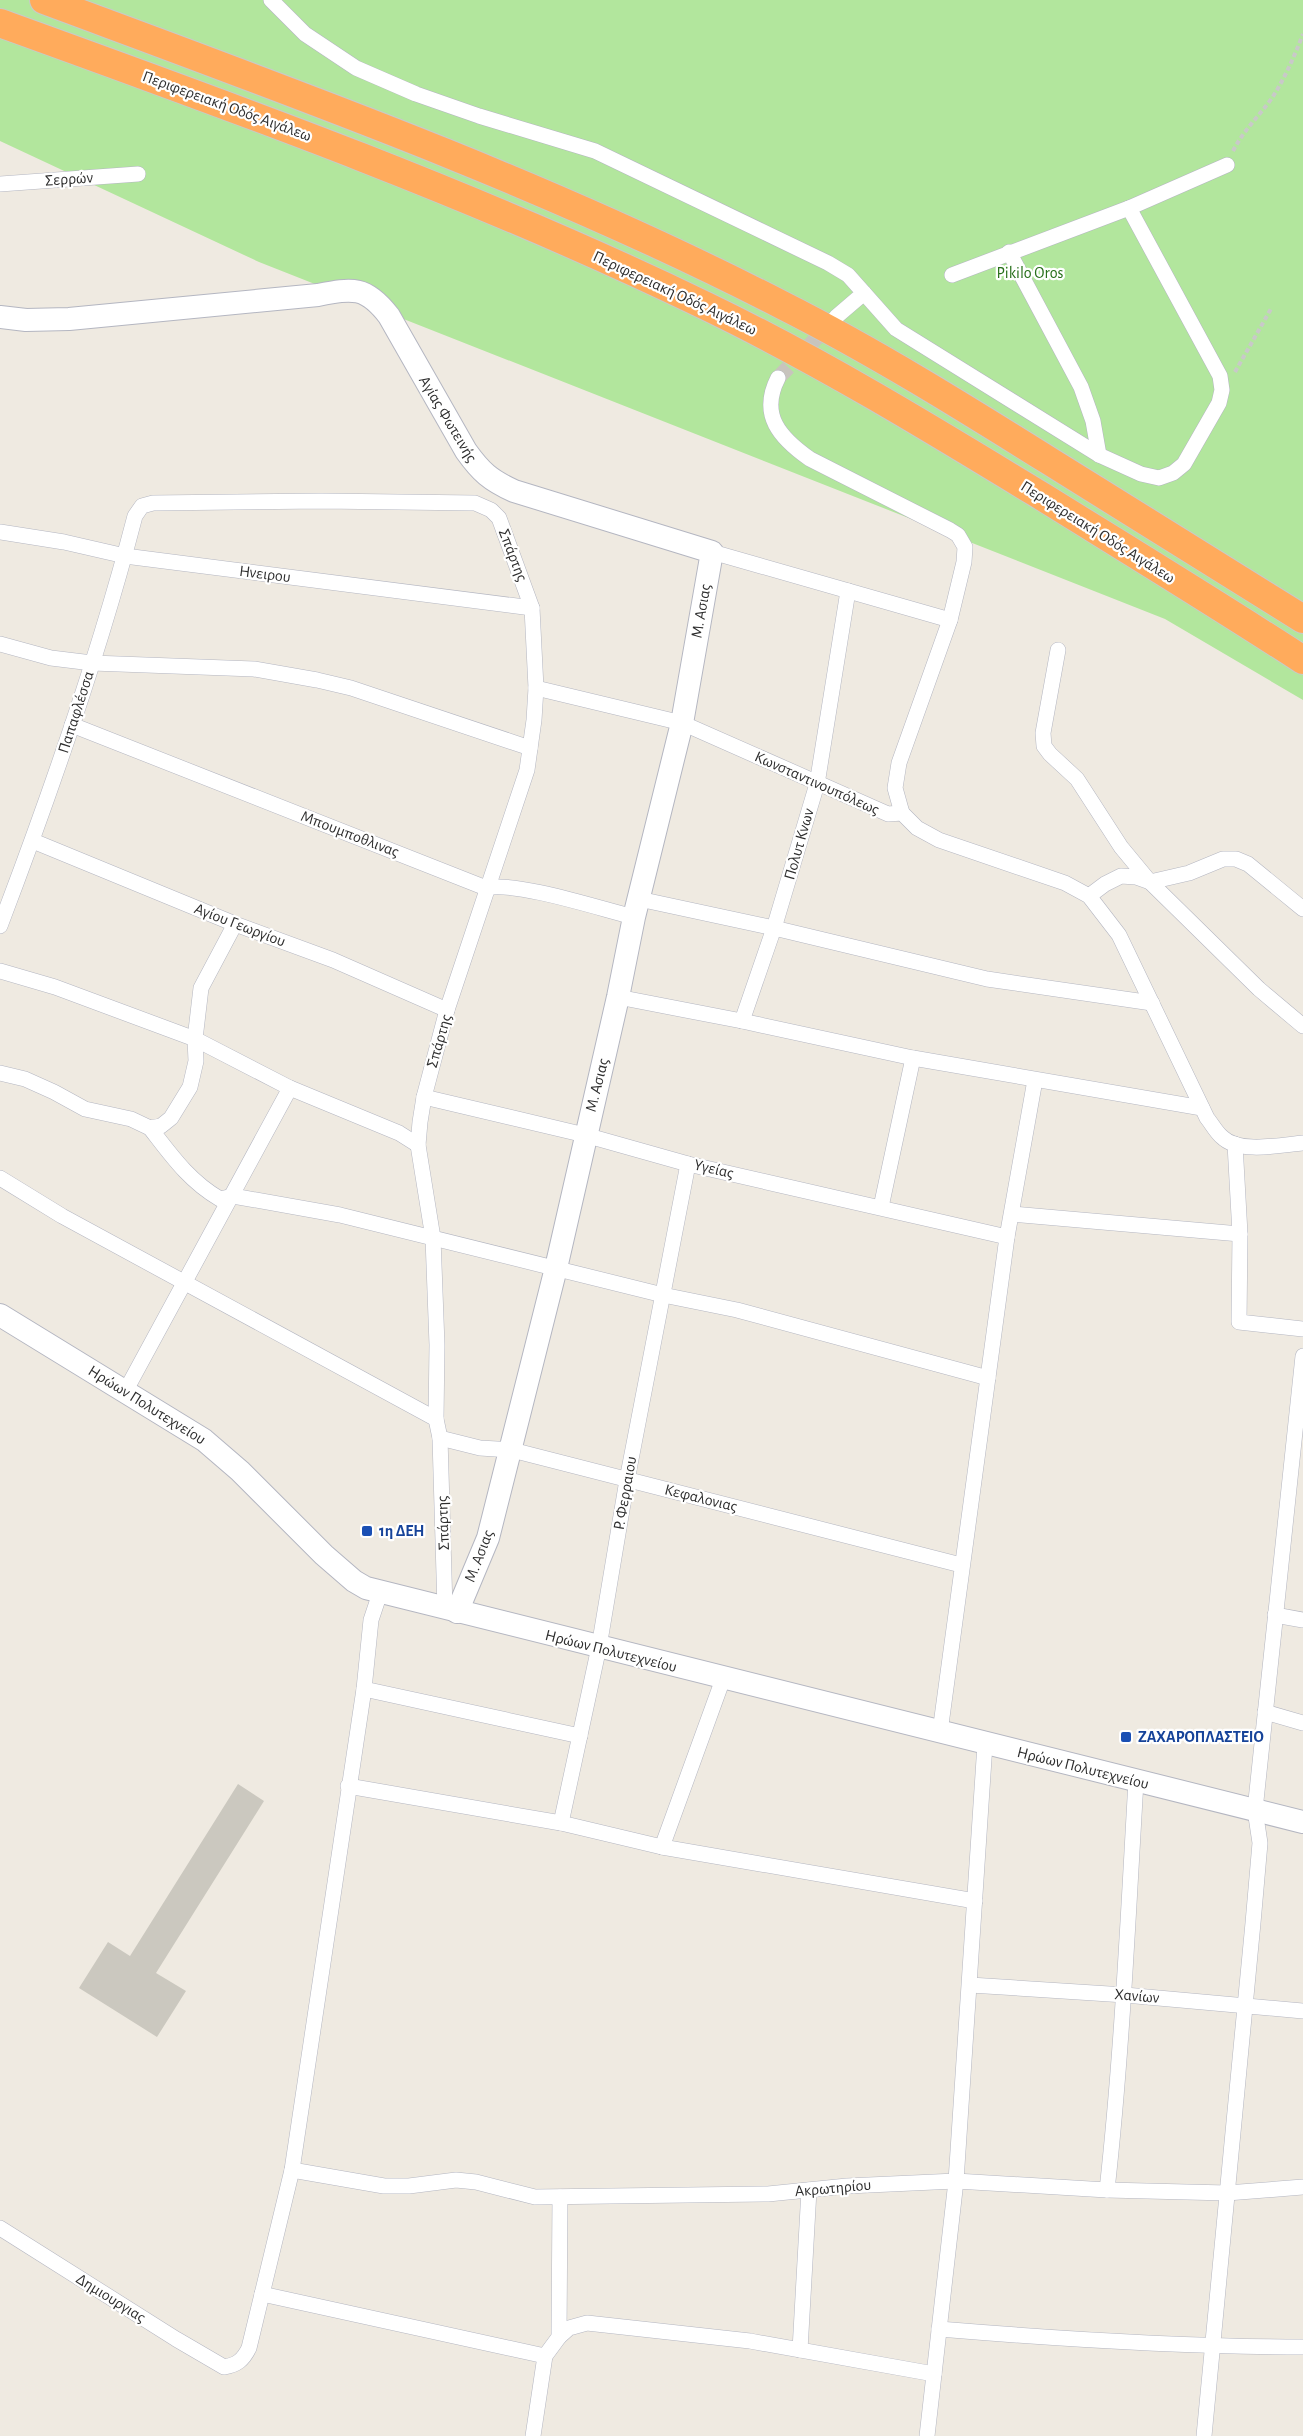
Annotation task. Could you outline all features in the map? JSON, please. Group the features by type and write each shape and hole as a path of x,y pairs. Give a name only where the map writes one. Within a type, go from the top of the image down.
{"highway":[{"path":"44,0 279,87 459,158 582,209 721,274 914,378 1303,619"},
{"name":"Περιφερειακή Οδός Αιγάλεω","path":"0,22 347,151 568,242 705,306 769,338 924,426 1217,604 1303,660"}],"street":[{"path":"271,0 305,34 356,68 448,105 595,151 828,263 848,275 896,329 1099,455 1141,474 1159,478 1173,473 1184,464 1219,403 1222,390 1220,376 1129,208"},
{"path":"952,275 1129,208 1227,165"},
{"name":"Σερρών","path":"0,184 138,174"},
{"path":"1009,252 1081,387 1093,421 1099,455"},
{"name":"Αγίας Φωτεινής","path":"0,316 26,320 69,319 318,295 348,289 363,292 378,303 388,316 466,451 478,469 493,482 514,491 712,552 950,620"},
{"path":"836,317 864,293"},
{"path":"778,378 772,389 770,403 773,420 792,446 810,459 938,522 958,535 965,547 964,562 950,620 899,763 895,788 902,813"},
{"name":"Παπαφλέσσα","path":"0,927 33,842 92,663 135,516 142,506 153,503 322,501 475,503"},
{"name":"Σπάρτης","path":"451,1611 440,1438 436,1419 437,1345 433,1238 418,1145 424,1097 447,1010 527,770 536,688 532,608 499,518 491,510 475,503"},
{"name":"Ηνειρου","path":"0,532 64,542 124,556 532,608"},
{"name":"Μ. Ασιας","path":"451,1611 488,1538 512,1450 618,997 636,908 682,723 712,552"},
{"name":"Πολυτ Κνων","path":"742,1021 774,928 817,784 848,591"},
{"path":"0,644 51,658 92,663 254,669 317,680 351,688 530,748"},
{"path":"1058,650 1043,733 1044,746 1077,779 1121,847 1150,882 1234,966 1303,1026"},
{"name":"Κωνσταντινουπόλεως","path":"536,688 682,723 888,814 902,813 917,828 939,840 1065,883 1089,896"},
{"name":"Μπουμποθλινας","path":"72,725 486,888 498,885 774,928 987,979 1152,1003"},
{"name":"Αγίου Γεωργίου","path":"33,842 235,924 333,960 447,1010"},
{"path":"1303,909 1248,864 1236,859 1222,859 1189,873 1150,882 1136,877 1121,876 1089,896 1119,935 1202,1108 1223,1139 1235,1144 1268,1147 1303,1143"},
{"path":"150,1128 160,1126 171,1118 190,1087 196,1060 195,1039 201,988 235,924"},
{"path":"0,971 55,987 195,1039 290,1088 399,1133 418,1145"},
{"path":"618,997 913,1058 1202,1108"},
{"path":"881,1207 913,1058"},
{"path":"0,1073 25,1079 85,1109 131,1119 150,1128 187,1174 204,1190 220,1198 232,1196 340,1215 663,1295 737,1310 988,1378"},
{"path":"940,1732 1007,1237 1035,1080"},
{"path":"126,1390 290,1088"},
{"name":"Υγείας","path":"424,1097 585,1135 688,1164 1007,1237"},
{"path":"1235,1144 1239,1234 1239,1322 1303,1329"},
{"name":"Ρ. Φερραιου","path":"561,1823 599,1647 627,1480 688,1164"},
{"path":"0,1179 62,1216 436,1419"},
{"path":"1012,1214 1239,1234"},
{"name":"Ηρώων Πολυτεχνείου","path":"0,1315 126,1390 204,1440 354,1581 380,1593 1303,1822"},
{"path":"1204,2436 1260,1843 1255,1810 1275,1615 1298,1444 1303,1356"},
{"name":"Κεφαλονιας","path":"440,1438 480,1448 512,1450 961,1564"},
{"path":"380,1593 371,1620 364,1689 292,2170 262,2294 544,2356"},
{"path":"1275,1615 1303,1620"},
{"path":"662,1847 723,1679"},
{"path":"364,1689 580,1736"},
{"path":"1265,1712 1303,1723"},
{"path":"927,2436 956,2181 985,1744"},
{"path":"1107,2190 1125,1995 1136,1781"},
{"path":"348,1786 561,1823 662,1847 975,1901"},
{"name":"Χανίων","path":"970,1985 1125,1995 1303,2011"},
{"name":"Ακρωτηρίου","path":"292,2170 384,2186 466,2181 535,2197 560,2198 768,2194 956,2181 1107,2190 1227,2193 1303,2187"},
{"path":"800,2350 809,2190"},
{"path":"559,2337 560,2198"},
{"name":"Δημιουργιας","path":"0,2228 224,2367 235,2365 244,2358 249,2348 262,2294"},
{"path":"533,2436 544,2356 569,2328 587,2323 750,2341 934,2374"},
{"path":"939,2329 1071,2340 1213,2347 1303,2347"}],"path":[{"path":"1227,165 1241,136 1271,100 1287,74 1303,34"},
{"path":"1222,390 1240,364 1272,307"}],"green space":[{"name":"Pikilo Oros","path":"0,0 1303,0 1303,700 1165,619 259,262 0,141"}],"building":[{"path":"238,1784 264,1801 156,1973 186,1991 157,2037 79,1988 108,1942 130,1956"}],"tunnel":[{"path":"778,378 830,324"}],"place":[{"name":"1η ΔΕΗ","path":"367,1531"},
{"name":"ΖΑΧΑΡΟΠΛΑΣΤΕΙΟ","path":"1126,1737"}]}
